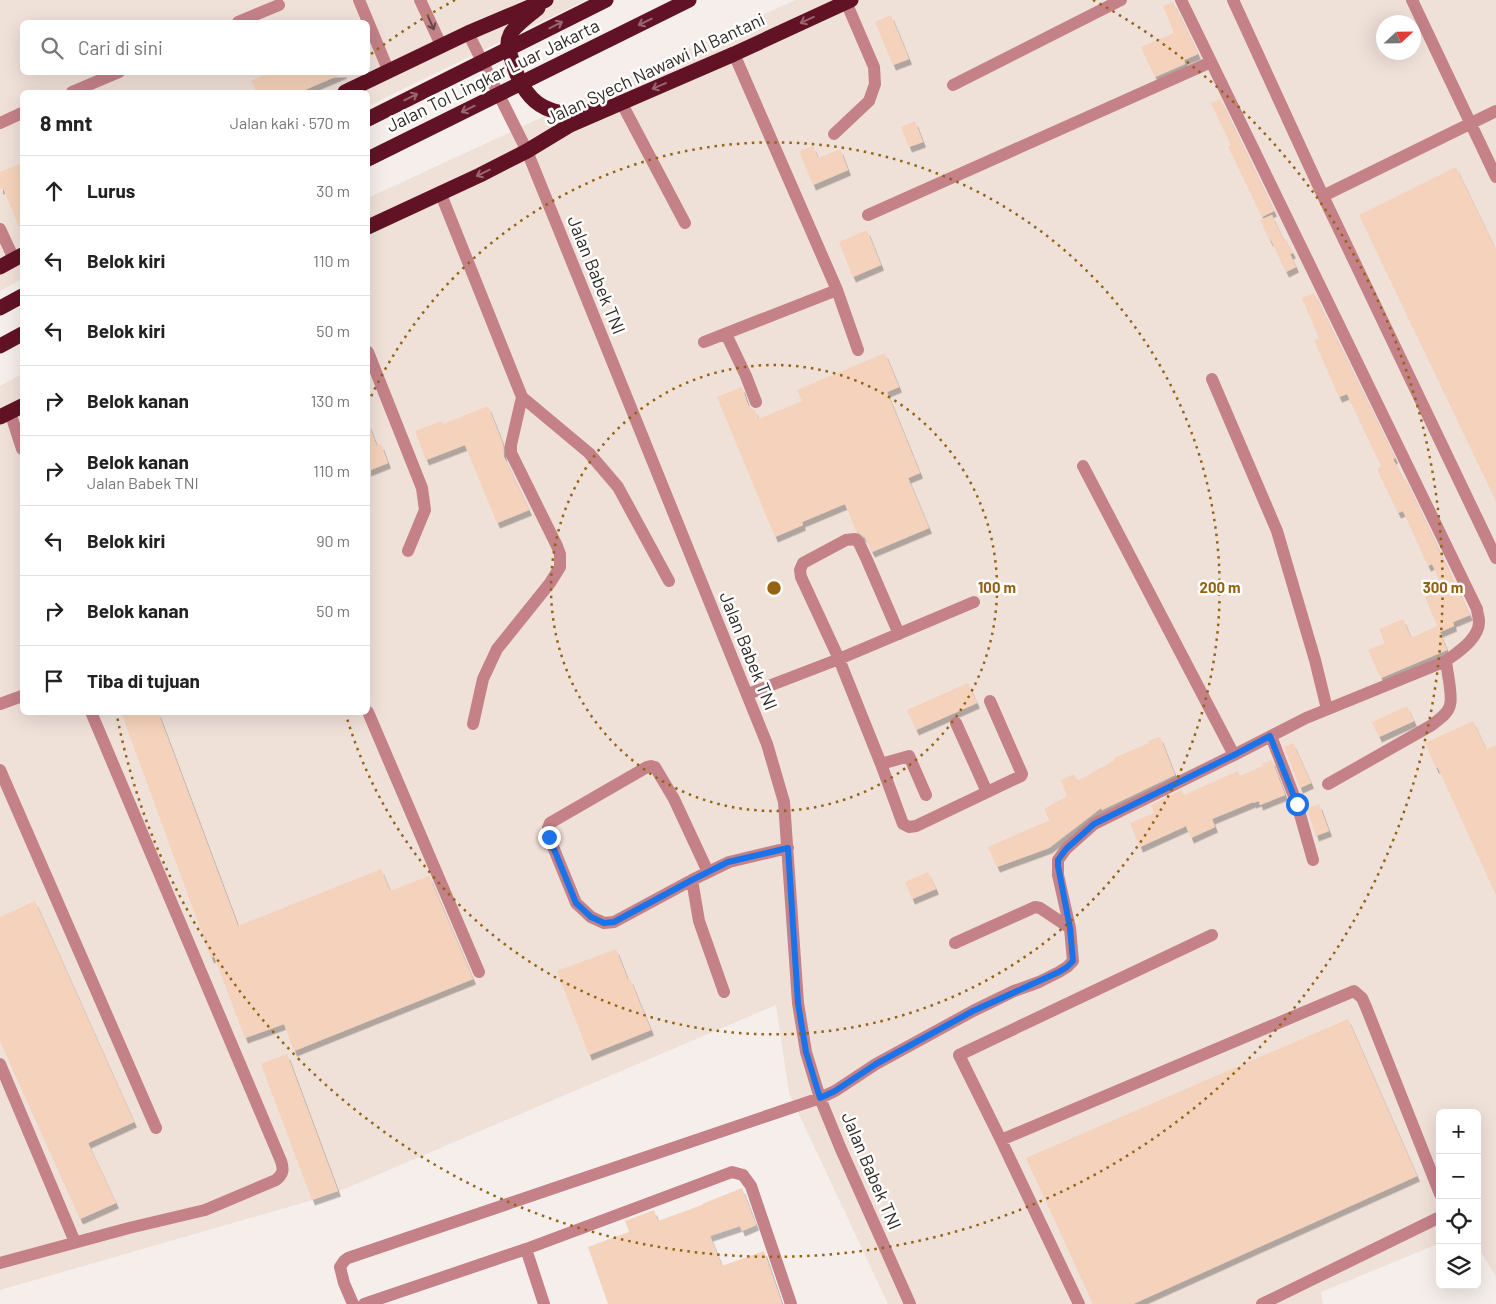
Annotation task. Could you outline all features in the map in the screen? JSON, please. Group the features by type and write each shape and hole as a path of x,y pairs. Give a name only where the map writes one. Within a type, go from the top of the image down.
{"highway":[{"path":"350,90 468,33 546,0"},
{"path":"546,0 513,30 509,36 508,47 516,75 530,96 543,107 553,112 602,110"},
{"name":"Jalan Tol Lingkar Luar Jakarta","path":"370,118 606,0"},
{"name":"Jalan Tol Lingkar Luar Jakarta","path":"370,158 689,0"},
{"name":"Jalan Syech Nawawi Al Bantani","path":"370,226 480,175 527,151 570,124 734,54 849,1"},
{"path":"0,267 18,257"},
{"path":"0,308 20,297"},
{"path":"0,346 20,335"}],"street":[{"path":"359,0 368,20"},
{"path":"420,0 442,47"},
{"path":"953,85 1121,0"},
{"path":"353,1304 344,1283 340,1266 348,1258 820,1098 835,1091 876,1064 973,1011 1014,991 1039,982 1067,967 1073,961 1070,928 1058,860 1066,849 1094,824 1327,709 1446,661 1463,648 1476,632 1479,622 1477,609 1182,0"},
{"path":"1233,0 1323,196 1496,558"},
{"path":"1412,0 1496,177"},
{"path":"834,134 868,101 875,84 874,67 849,1"},
{"path":"243,20 279,5"},
{"path":"370,26 390,72"},
{"name":"Jalan Babek TNI","path":"468,33 527,151 767,744 784,802 798,1003 806,1052 820,1098 910,1304"},
{"path":"734,54 837,290 858,350"},
{"path":"868,215 1211,62"},
{"path":"77,90 112,75"},
{"path":"621,102 684,223"},
{"path":"1323,196 1496,111"},
{"path":"0,123 20,114"},
{"path":"440,192 522,397 589,453 618,487 669,581"},
{"path":"0,229 18,257"},
{"path":"704,342 837,290"},
{"path":"726,334 756,402"},
{"path":"370,357 422,488 425,510 408,551"},
{"path":"1212,379 1277,531 1327,709"},
{"path":"474,724 483,679 497,649 550,583 560,567 560,554 557,546 511,453 511,445 522,397"},
{"path":"11,412 20,441"},
{"path":"1083,466 1234,755"},
{"path":"899,634 855,539 846,540 803,564 800,570 801,577 839,659 903,824 908,827 916,826 1021,776 1022,774 990,701"},
{"path":"748,694 839,659 974,602"},
{"path":"1328,784 1432,725 1443,716 1450,706 1446,661"},
{"path":"0,704 20,697"},
{"path":"0,1263 75,1242 205,1210 276,1180 283,1173 281,1161 92,715"},
{"path":"369,715 479,972"},
{"path":"956,723 987,792"},
{"path":"1270,736 1297,804 1313,860"},
{"path":"881,764 910,756 926,795"},
{"path":"708,872 674,799 655,767 647,767 550,823 548,828 549,837 576,903 591,917 604,923 614,922 728,862 788,848"},
{"path":"0,770 156,1128"},
{"path":"692,880 699,921 724,992"},
{"path":"955,943 1035,907 1040,908 1070,928"},
{"path":"1079,1304 959,1054 1212,935"},
{"path":"1001,1140 1354,991 1362,998 1366,1007 1436,1184"},
{"path":"0,1064 75,1242"},
{"path":"364,1304 526,1249 732,1172 739,1173 747,1179 751,1186 791,1304"},
{"path":"1262,1304 1436,1219"},
{"path":"526,1249 544,1304"}],"shaded area":[{"path":"0,0 586,0 370,105 370,90 20,90 20,280 0,291"},
{"path":"795,0 1496,0 1496,1277 1481,1252 1481,1109 1436,1109 1436,1245 1321,1292 1323,1304 888,1304 789,1093 776,1005 330,1195 0,1290 0,386 20,375 20,715 370,715 370,197"}],"building":[{"path":"1173,2 1198,54 1184,60 1185,64 1155,77 1141,47 1174,33 1163,6"},
{"path":"891,15 909,59 893,65 875,22"},
{"path":"264,75 339,75 305,90 256,90 251,81"},
{"path":"1220,99 1274,211 1262,217 1228,146 1231,145 1211,103"},
{"path":"915,121 923,142 909,147 901,127"},
{"path":"813,146 818,158 840,149 848,170 813,185 799,151"},
{"path":"20,164 20,229 3,188 0,189 0,172"},
{"path":"1456,167 1496,250 1496,501 1359,215"},
{"path":"1272,215 1284,241 1286,240 1293,253 1290,254 1296,267 1286,272 1260,220"},
{"path":"867,230 881,265 853,277 839,242"},
{"path":"1314,293 1470,615 1453,622 1454,626 1440,632 1425,597 1444,589 1432,564 1428,566 1403,511 1398,513 1377,469 1381,466 1347,394 1339,397 1314,340 1319,338 1302,298"},
{"path":"885,353 899,387 887,392 920,473 908,478 929,528 872,552 865,538 856,531 845,504 802,522 803,525 775,537 717,397 742,387 748,405 751,409 755,410 759,419 802,401 797,390"},
{"path":"488,406 503,444 504,457 529,510 497,523 465,445 426,460 415,431 442,421 443,424"},
{"path":"370,428 377,446 381,444 388,463 370,470"},
{"path":"1403,619 1411,638 1437,626 1447,650 1381,678 1368,650 1385,643 1379,629"},
{"path":"968,683 977,703 916,730 907,710"},
{"path":"1407,706 1414,721 1379,737 1372,722"},
{"path":"122,715 159,715 238,926 381,869 390,891 429,876 473,979 294,1051 284,1024 245,1038 214,956 211,958"},
{"path":"1473,721 1486,749 1496,745 1496,895 1425,743"},
{"path":"1160,737 1175,775 1102,810 1101,808 1049,848 997,867 988,847 1050,820 1044,809 1067,796 1061,780 1074,774 1077,781 1115,760 1114,758"},
{"path":"1293,743 1311,783 1300,788 1284,747"},
{"path":"1272,760 1285,795 1260,805 1259,801 1253,802 1212,819 1215,827 1191,838 1186,826 1140,847 1130,823 1154,813 1151,805 1181,790 1184,795 1238,771 1240,776"},
{"path":"1319,804 1329,831 1316,836 1307,809"},
{"path":"928,872 936,889 912,899 905,882"},
{"path":"35,901 134,1122 88,1143 116,1203 80,1219 0,1041 0,917"},
{"path":"616,949 651,1030 589,1055 557,971"},
{"path":"1348,1019 1417,1176 1133,1304 1093,1304 1026,1158"},
{"path":"287,1054 338,1191 312,1200 261,1064"},
{"path":"742,1188 756,1225 742,1231 740,1226 710,1236 722,1266 764,1251 782,1304 608,1304 588,1247 629,1232 625,1221 654,1210 658,1221"}],"route":[{"path":"549,837 576,903 591,917 604,923 614,922 728,862 788,848 798,1003 806,1052 820,1098 835,1091 876,1064 973,1011 1059,972 1073,961 1070,928 1058,875 1058,860 1066,849 1094,824 1270,736 1297,804"}]}
